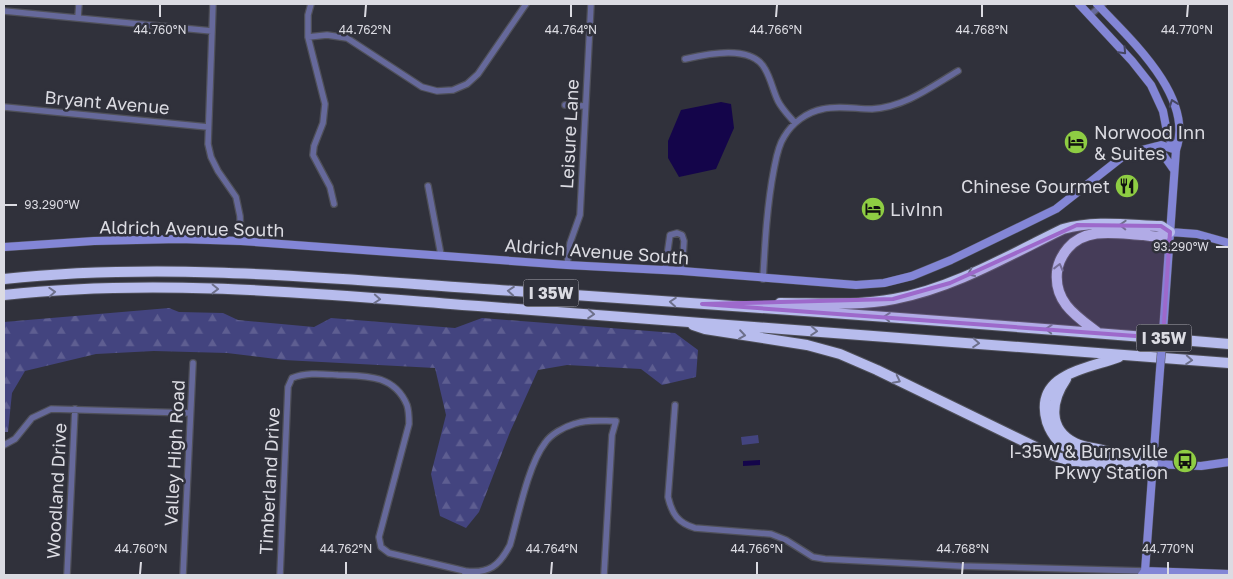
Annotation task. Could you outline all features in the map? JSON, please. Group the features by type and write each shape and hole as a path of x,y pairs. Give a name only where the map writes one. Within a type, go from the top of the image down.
{"highway":[{"path":"702,304 849,303 893,299 950,283 1063,229 1077,225 1160,226 1170,232"},
{"path":"1098,333 1070,311 1059,293 1056,280 1058,268 1062,256 1069,246 1088,234 1099,232 1160,236 1170,232"},
{"name":"I 35W","path":"4,279 121,272 235,272 702,304 1229,344"},
{"name":"I 35W","path":"4,295 124,288 234,289 678,320 1229,363"},
{"path":"678,320 705,329 807,346 840,354 1054,456 1071,461 1142,467 1153,464"},
{"path":"1122,356 1083,368 1058,380 1046,402 1047,422 1053,434 1063,446 1075,452 1143,458 1153,464"}],"street":[{"path":"78,18 79,4"},
{"path":"213,4 208,144 211,157 218,171 231,189 239,205 241,241"},
{"path":"311,4 308,15 308,37 325,104 323,123 314,146 313,155 330,187 334,204"},
{"path":"308,37 327,35 347,38 422,87 437,91 453,90 467,84 478,74 526,4"},
{"name":"Leisure Lane","path":"567,265 570,243 580,215 591,4"},
{"path":"1078,4 1132,61 1151,85 1163,111 1168,137 1176,150"},
{"path":"1090,15 1100,5 1155,67 1169,91 1178,120 1180,138 1176,150 1174,170 1145,574"},
{"path":"4,11 212,31"},
{"path":"685,59 711,53 742,54 754,57 765,67 778,103 795,123"},
{"path":"763,279 769,194 783,137 795,123 808,114 824,108 874,108 900,104 958,71"},
{"path":"565,106 585,106"},
{"name":"Bryant Avenue","path":"4,108 208,127"},
{"name":"Aldrich Avenue South","path":"4,247 103,240 179,239 241,241 567,265 665,270 763,279 856,285 884,283 912,276 939,266 1056,209 1126,154 1146,148 1153,148 1156,145 1176,150"},
{"path":"1153,148 1162,152 1174,170"},
{"path":"428,186 440,255"},
{"path":"1170,232 1214,237 1229,243"},
{"path":"665,270 670,235 678,233 682,235 684,241 682,272"},
{"name":"Valley High Road","path":"183,575 193,362"},
{"name":"Timberland Drive","path":"280,575 288,387 292,378 303,374 374,376 398,390 407,406 409,424 379,537 381,548 389,553 465,573"},
{"path":"675,405 668,497 672,511 686,526 771,534 786,540 813,557 824,558 1145,574 1229,574"},
{"path":"4,445 15,439 32,418 52,409 190,413"},
{"name":"Woodland Drive","path":"67,575 75,409"},
{"path":"465,573 483,572 498,563 505,556 510,545 533,464 545,442 559,431 575,423 592,420 616,421 612,435 604,575"},
{"path":"1153,464 1201,466 1229,462"}],"highlighted area":[{"path":"1077,225 1161,226 1170,232 1163,338 702,304 893,299 950,283"}],"green space":[{"path":"169,308 179,312 223,313 238,320 314,327 331,318 455,328 482,318 675,333 698,350 696,377 662,385 641,369 567,365 538,370 510,432 479,512 466,528 440,516 431,474 446,415 435,368 284,360 227,353 154,351 96,354 25,371 12,393 8,432 4,432 4,322"},
{"path":"758,435 759,443 742,445 741,437"}],"shaded area":[{"path":"721,102 731,104 734,128 716,169 679,177 668,158 668,141 681,110"},
{"path":"760,460 760,465 743,466 743,461"}],"place":[{"name":"Norwood Inn & Suites","path":"1076,142"},
{"name":"Chinese Gourmet","path":"1127,186"},
{"name":"LivInn","path":"873,209"},
{"name":"I-35W & Burnsville Pkwy Station","path":"1185,461"}]}
